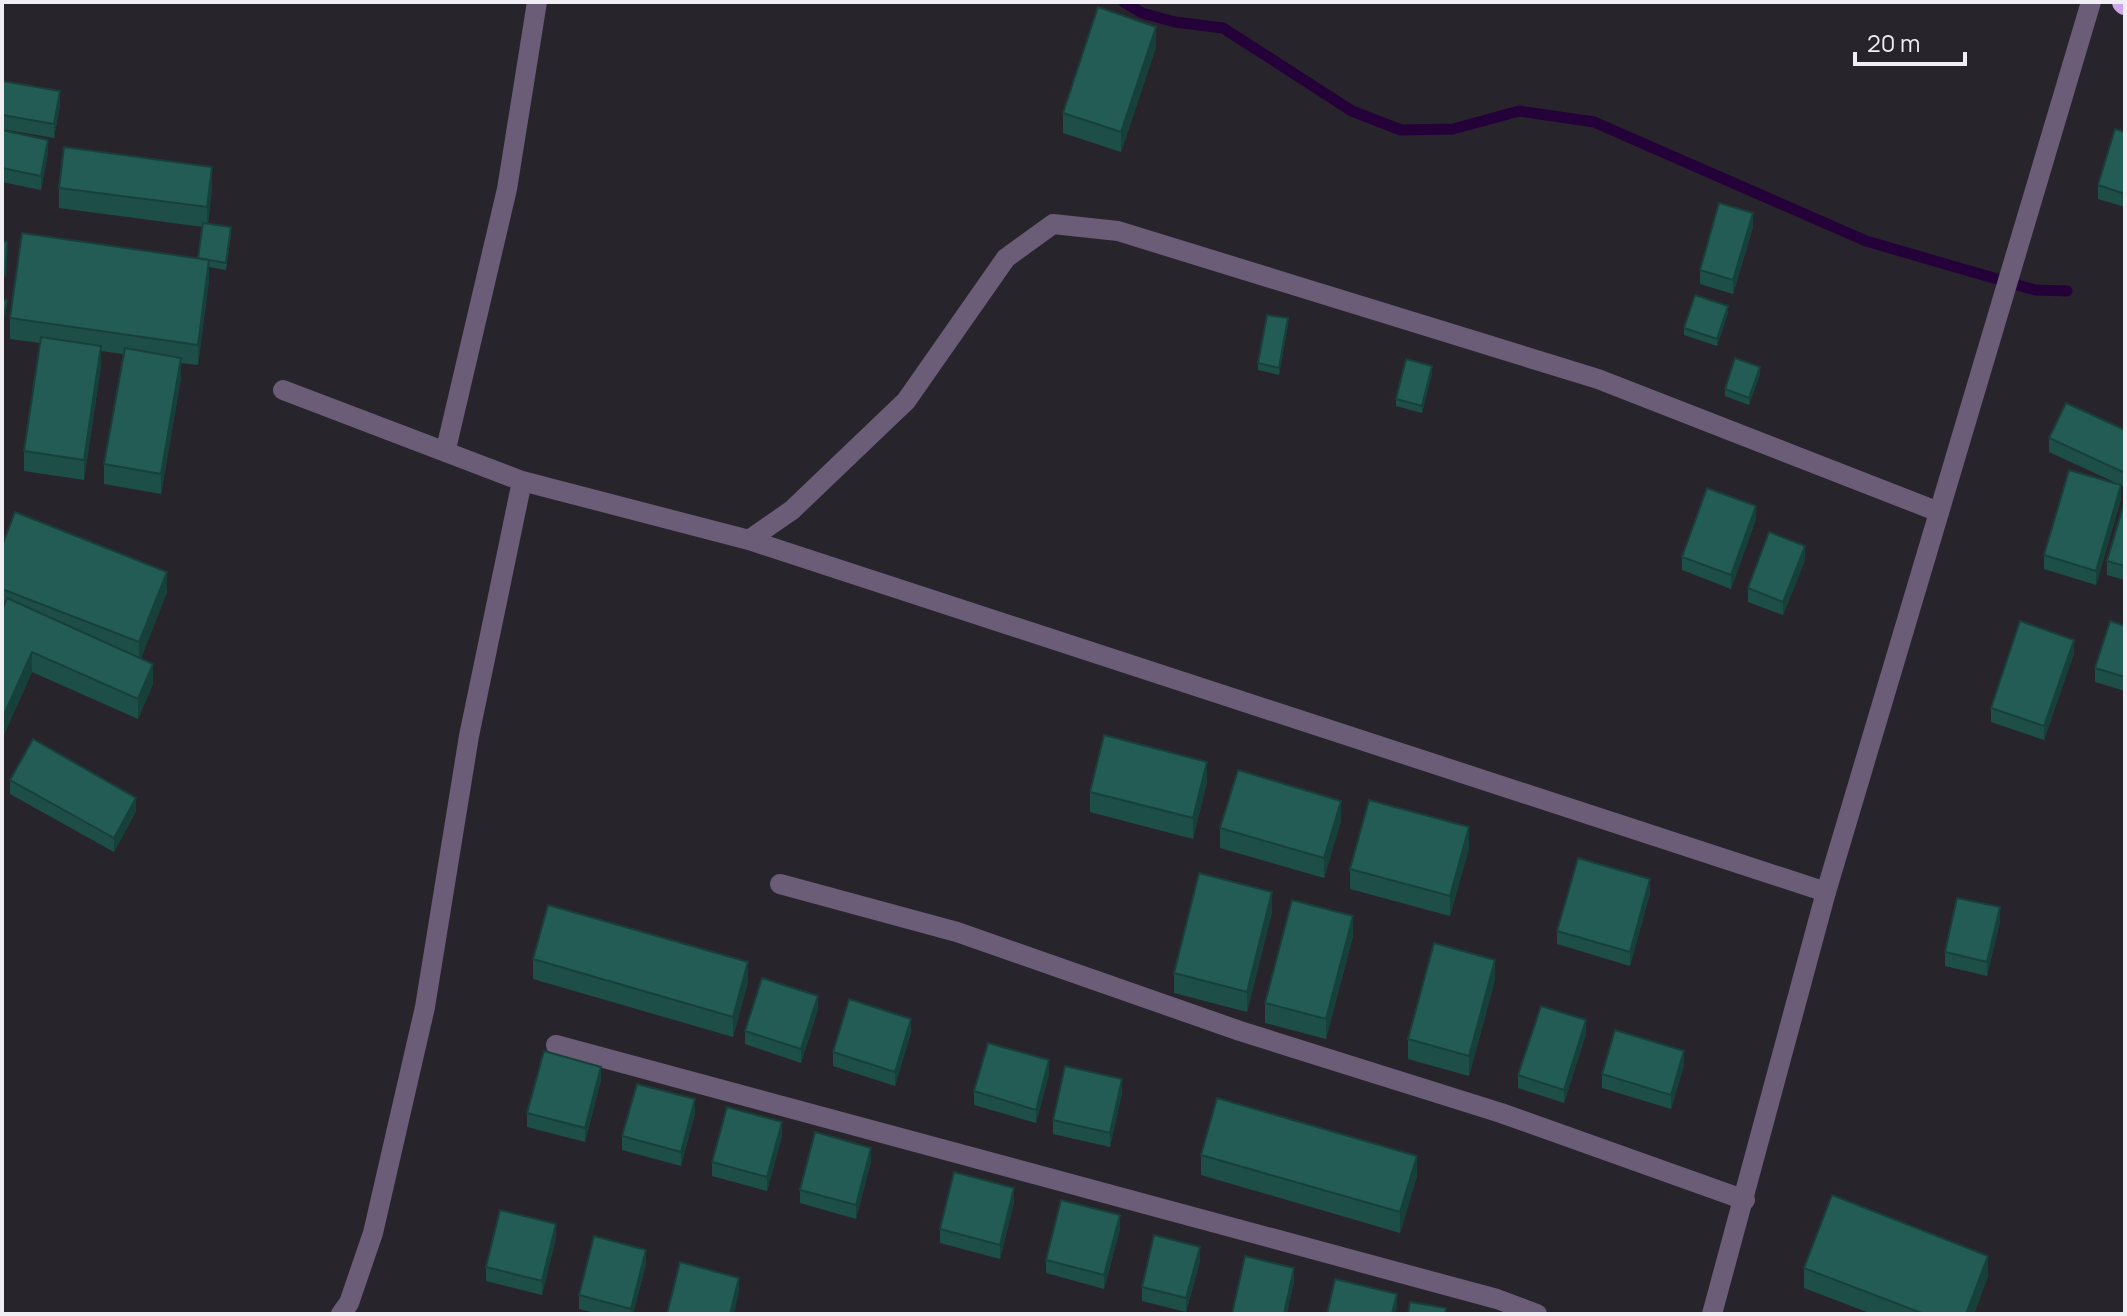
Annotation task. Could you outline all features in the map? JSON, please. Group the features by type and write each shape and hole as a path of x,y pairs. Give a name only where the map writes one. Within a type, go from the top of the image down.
{"street":[{"path":"446,449 507,189 537,2"},
{"path":"1712,1314 1826,892 2010,265 2091,2"},
{"path":"749,540 792,510 906,401 1006,258 1053,224 1118,231 1598,379 1939,512"},
{"path":"283,390 446,449 522,481 749,540 1826,892"},
{"path":"341,1314 349,1303 373,1233 425,1007 469,736 522,481"},
{"path":"780,884 957,932 1240,1031 1501,1113 1745,1200"},
{"path":"556,1045 1497,1299 1537,1314"}],"building":[{"path":"1098,7 1156,27 1121,132 1063,113"},
{"path":"2,81 60,91 54,124 2,115"},
{"path":"2115,129 2125,132 2125,194 2098,185"},
{"path":"2,130 48,140 41,176 2,168"},
{"path":"64,147 212,167 207,207 59,188"},
{"path":"1719,203 1753,213 1733,280 1700,270"},
{"path":"203,223 231,227 226,263 198,258"},
{"path":"22,233 209,260 198,345 10,318"},
{"path":"2,241 7,242 5,276 2,275"},
{"path":"1695,295 1728,306 1717,339 1684,328"},
{"path":"2,300 7,300 2,325"},
{"path":"1267,315 1288,318 1279,368 1258,363"},
{"path":"41,337 101,346 84,460 24,451"},
{"path":"125,348 181,358 161,474 104,464"},
{"path":"1735,358 1760,367 1749,398 1725,389"},
{"path":"1406,359 1432,366 1422,406 1396,399"},
{"path":"2066,403 2125,430 2125,473 2049,438"},
{"path":"2069,470 2121,485 2096,571 2044,555"},
{"path":"1707,488 1756,506 1731,575 1682,557"},
{"path":"2125,500 2125,566 2107,561"},
{"path":"15,512 167,572 139,642 2,589 2,546"},
{"path":"1769,532 1805,546 1783,602 1748,588"},
{"path":"7,598 153,664 138,699 32,652 2,719 2,610"},
{"path":"2020,621 2074,640 2044,726 1991,708"},
{"path":"2110,621 2125,626 2125,677 2095,668"},
{"path":"1104,735 1207,762 1193,818 1090,792"},
{"path":"33,739 136,798 114,838 10,780"},
{"path":"1238,770 1341,801 1324,858 1220,828"},
{"path":"1369,800 1469,827 1450,896 1350,869"},
{"path":"1578,858 1650,879 1630,952 1557,931"},
{"path":"1199,873 1272,892 1247,992 1174,973"},
{"path":"1957,898 2000,907 1987,962 1945,952"},
{"path":"1292,900 1353,916 1326,1019 1265,1003"},
{"path":"548,905 748,962 733,1017 533,959"},
{"path":"1434,943 1495,960 1469,1056 1408,1039"},
{"path":"762,978 818,996 801,1049 745,1031"},
{"path":"849,999 911,1019 895,1072 833,1052"},
{"path":"1541,1006 1586,1020 1564,1090 1518,1075"},
{"path":"1615,1030 1684,1051 1671,1095 1602,1074"},
{"path":"988,1043 1049,1060 1036,1110 974,1091"},
{"path":"544,1051 601,1067 585,1128 527,1113"},
{"path":"1065,1066 1122,1079 1110,1133 1053,1120"},
{"path":"637,1084 695,1099 681,1152 622,1136"},
{"path":"1217,1098 1417,1156 1400,1212 1201,1155"},
{"path":"727,1107 782,1122 767,1177 712,1162"},
{"path":"815,1132 871,1148 856,1205 800,1190"},
{"path":"954,1172 1014,1188 1000,1245 940,1229"},
{"path":"1832,1195 1988,1256 1966,1314 1924,1314 1804,1268"},
{"path":"1061,1200 1120,1215 1104,1275 1046,1260"},
{"path":"500,1210 556,1224 542,1281 486,1267"},
{"path":"1154,1235 1200,1247 1186,1298 1142,1287"},
{"path":"594,1236 646,1250 631,1309 579,1295"},
{"path":"1245,1256 1294,1268 1284,1314 1232,1314"},
{"path":"680,1262 739,1278 730,1314 667,1314"},
{"path":"1335,1279 1397,1294 1392,1314 1327,1314"},
{"path":"1410,1302 1446,1308 1445,1314 1408,1314"}],"waterway":[{"path":"1124,2 1142,13 1175,22 1223,28 1352,111 1401,130 1453,129 1519,111 1594,122 1866,241 2035,290 2067,291"}]}
